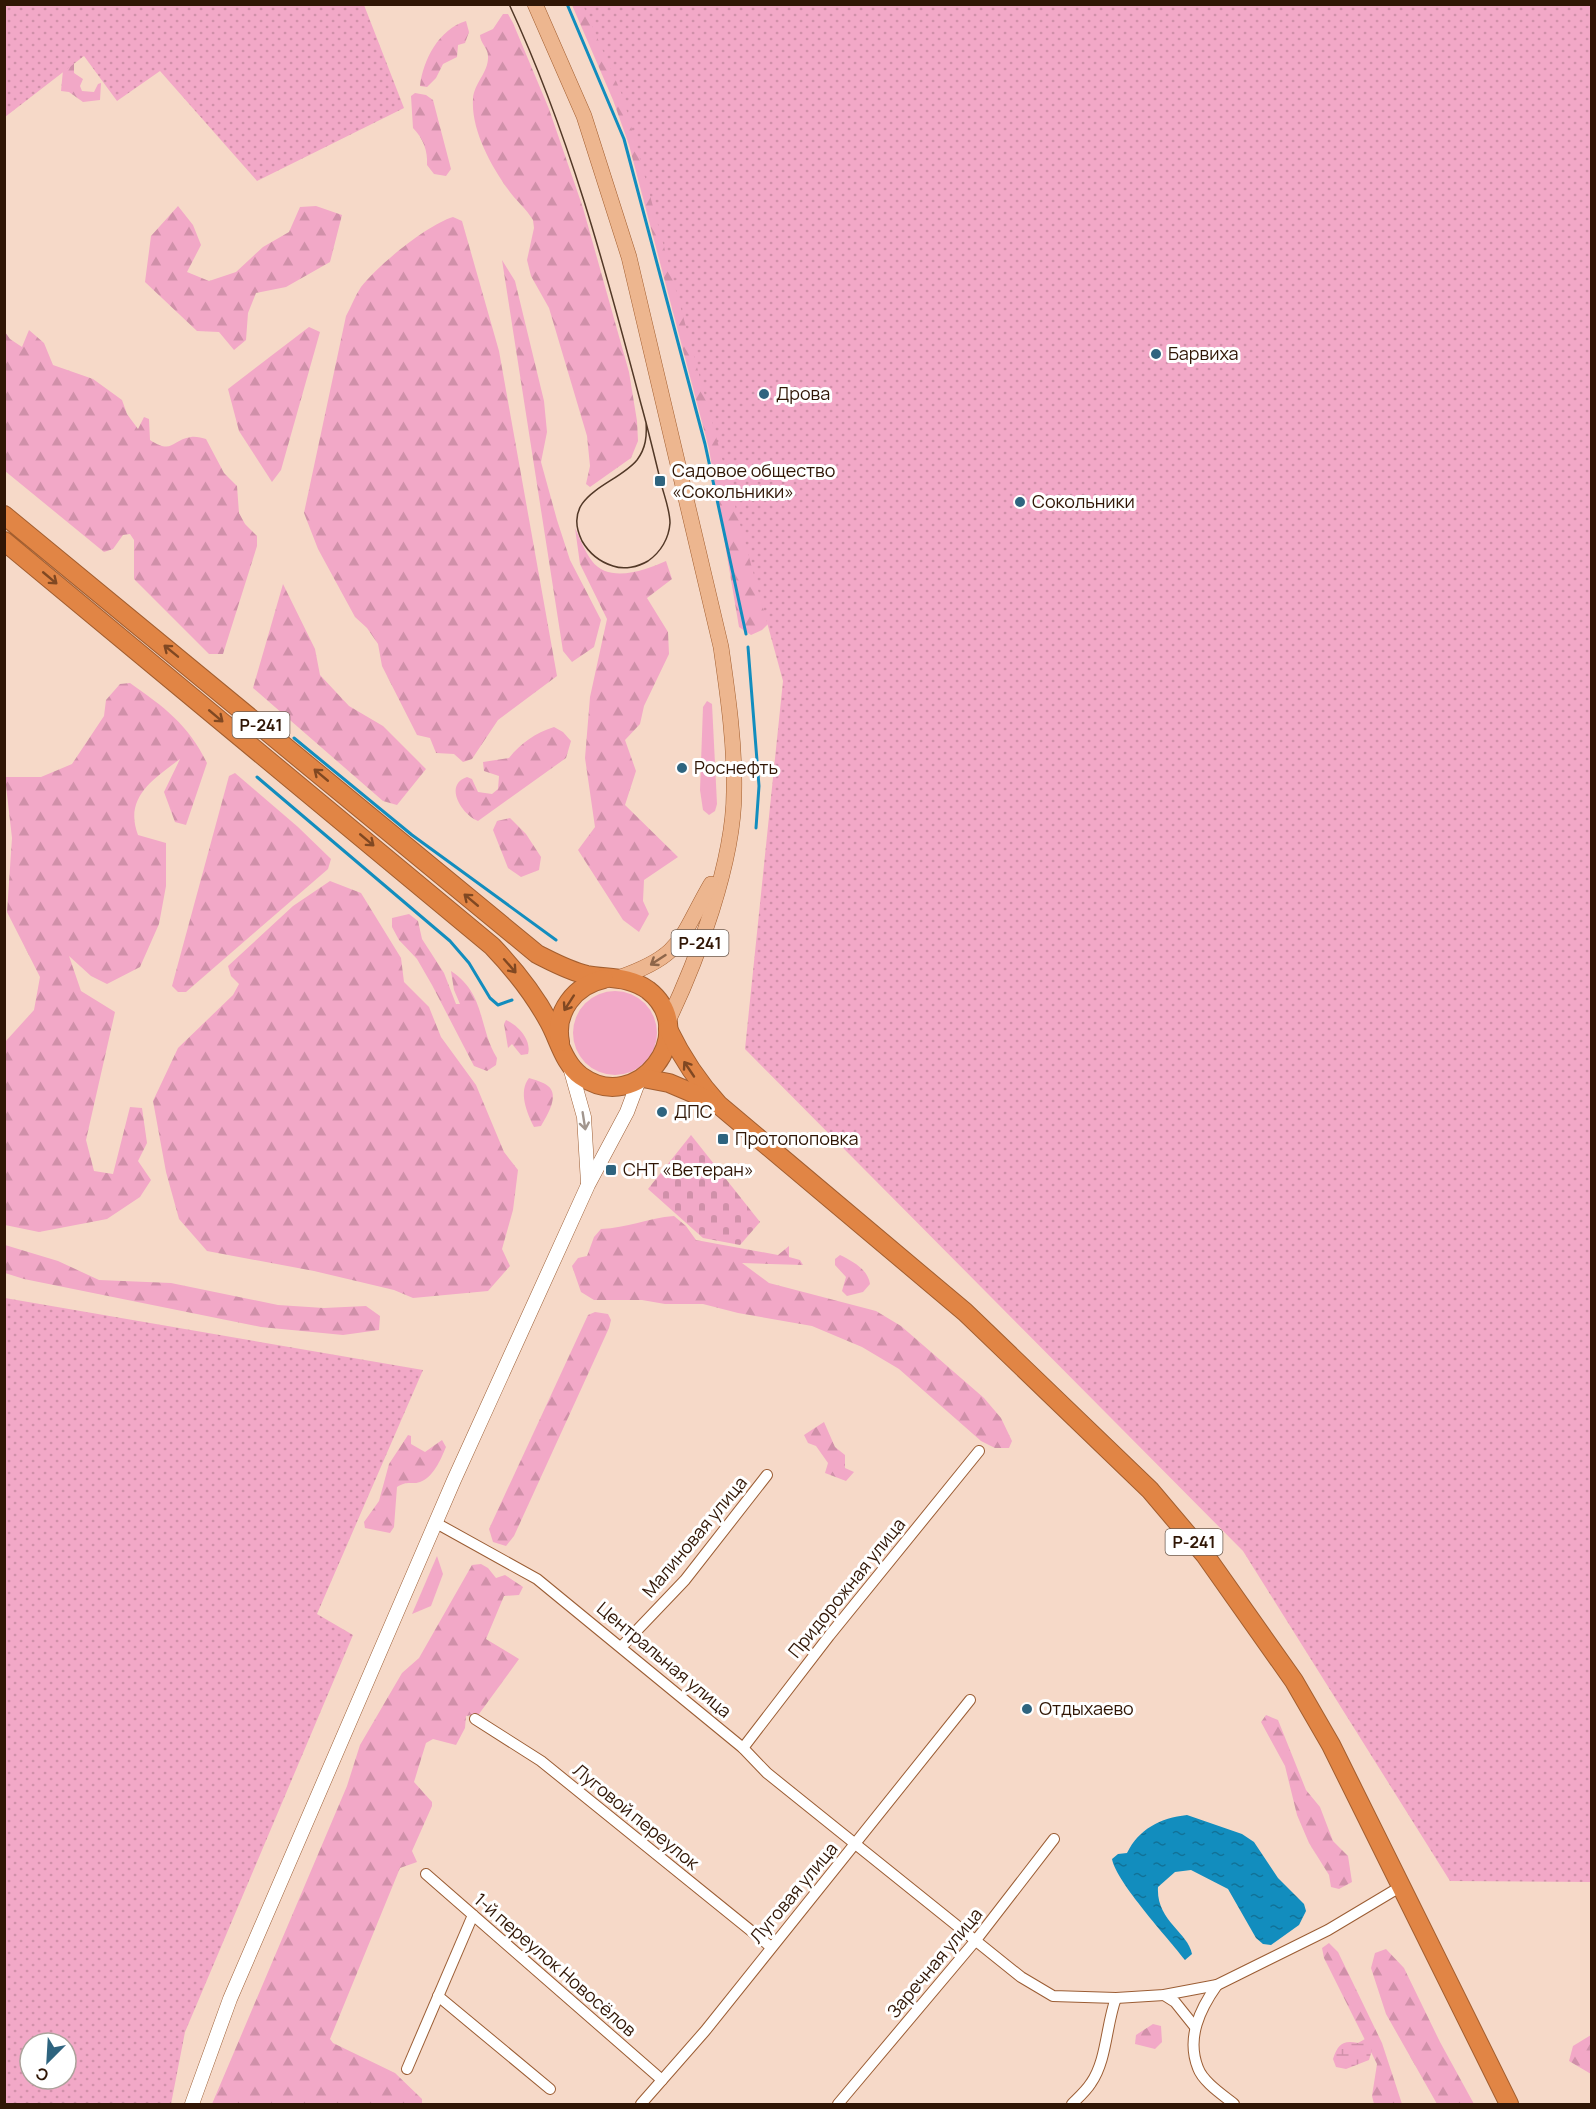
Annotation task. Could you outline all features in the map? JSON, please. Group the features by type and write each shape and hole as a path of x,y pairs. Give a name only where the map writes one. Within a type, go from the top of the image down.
{"highway":[{"name":"Р-241","path":"4,515 530,948 561,966 586,975 637,983 650,991 659,1002 681,1057 718,1105 965,1312 1150,1490 1205,1554 1294,1681 1359,1799 1400,1887 1509,2104"},
{"name":"Р-241","path":"4,541 485,939 514,969 533,995 566,1057 581,1076 595,1084 612,1087 641,1079 686,1089 718,1105"},
{"path":"566,1057 560,1022 564,1008 583,987 613,978"},
{"path":"641,1079 662,1057 667,1044 667,1026"}],"main road":[{"path":"535,4 584,116 629,257 721,647 729,704 735,794 725,860"},
{"name":"Р-241","path":"613,978 656,962 677,945 694,920 725,860"},
{"name":"Р-241","path":"667,1026 688,979 725,860"},
{"path":"566,1057 584,1117 588,1185"},
{"path":"192,2104 230,2000 436,1522 588,1185 627,1112 641,1079"}],"street":[{"name":"Придорожная улица","path":"743,1748 829,1636 979,1451"},
{"name":"Малиновая улица","path":"622,1646 685,1580 767,1475"},
{"name":"Центральная улица","path":"436,1522 537,1579 622,1646 743,1748 767,1773 1021,1977 1053,1996 1085,1995 1116,1998 1164,1995 1217,1985 1328,1930 1400,1887"},
{"name":"Луговая улица","path":"640,2104 705,2031 970,1700"},
{"name":"Луговой переулок","path":"475,1719 541,1761 771,1947"},
{"name":"Заречная улица","path":"838,2104 976,1940 1054,1839"},
{"name":"1-й переулок Новосёлов","path":"426,1874 662,2080"},
{"path":"407,2069 473,1915"},
{"path":"1217,1985 1204,2004 1195,2027 1198,2069 1234,2104"},
{"path":"1164,1995 1175,2002 1195,2027"},
{"path":"438,1996 550,2089"},
{"path":"1072,2104 1091,2083 1099,2069 1108,2020 1116,1998"}],"green space":[{"path":"5,4 364,5 404,108 257,181 160,71 117,101 84,56 5,117"},
{"path":"572,5 608,5 773,619 762,630 751,635 739,627 709,449 629,145 613,100"},
{"path":"583,5 1591,5 1591,1882 1450,1881 1243,1551 745,1049 783,681 623,97"},
{"path":"503,14 508,14 513,23 549,109 583,208 629,372 638,441 631,458 590,487 586,484 590,466 587,436 549,308 531,276 527,260 534,228 533,220 494,168 478,134 475,122 474,93 488,62 488,53 480,35 493,29"},
{"path":"466,21 469,32 465,43 458,45 457,57 443,64 436,78 427,87 420,86 429,56 440,38 456,25"},
{"path":"74,62 74,73 83,79 80,86 82,91 94,92 101,83 100,100 83,102 69,92 61,91 63,70"},
{"path":"415,93 426,95 433,100 451,169 446,176 434,174 427,165 424,145 413,128 411,96"},
{"path":"178,206 193,225 201,245 187,272 209,281 236,272 263,247 289,232 300,207 316,206 342,215 330,262 286,287 256,293 248,313 246,340 234,350 219,332 197,331 145,282 151,236"},
{"path":"453,217 462,221 499,351 557,676 498,720 472,759 463,762 454,754 436,753 430,738 417,735 382,666 378,644 367,628 355,617 318,549 304,513 346,316 355,298 361,287 391,257 430,228"},
{"path":"502,260 515,281 544,401 547,432 541,462 570,560 601,620 594,647 572,662 563,651"},
{"path":"309,327 320,332 281,470 272,482 239,431 228,389"},
{"path":"29,330 44,343 53,365 93,379 122,400 127,414 138,429 144,417 149,419 150,440 168,446 191,437 206,439 224,473 237,486 239,513 245,524 257,536 257,546 223,654 209,654 134,579 134,540 130,534 123,535 113,549 104,552 5,471 5,332 10,339 22,347"},
{"path":"575,528 587,554 599,568 608,572 628,573 666,561 672,579 647,598 668,632 669,654 644,706 640,724 625,740 636,771 625,805 678,857 644,880 643,901 649,914 639,932 623,920 578,850 595,827 585,758 590,697 607,619 580,564"},
{"path":"283,584 315,649 320,675 349,706 383,726 426,769 397,805 383,801 253,688"},
{"path":"130,683 174,717 192,737 207,763 186,825 175,822 164,792 180,759 151,783 138,800 135,822 138,835 166,843 166,886 159,924 140,967 107,984 91,976 69,956 81,991 115,1012 86,1140 94,1171 113,1174 130,1107 142,1108 147,1143 138,1161 151,1180 140,1197 107,1219 39,1232 5,1225 5,1042 34,1010 40,977 7,912 12,838 5,777 41,777 72,764 104,716 106,700 120,684"},
{"path":"707,701 712,704 717,804 715,811 709,815 703,810 700,790 703,707"},
{"path":"554,727 563,732 571,741 566,758 478,821 466,813 456,793 456,786 460,781 467,777 472,779 478,792 492,794 498,789 499,776 484,771 483,762 509,758 529,739"},
{"path":"235,773 298,827 331,859 328,869 186,992 178,992 172,986 229,776"},
{"path":"510,818 526,834 541,857 539,870 521,877 508,868 493,830 497,821"},
{"path":"330,881 361,893 401,958 404,982 429,1007 441,1037 476,1085 504,1152 518,1170 513,1210 502,1249 510,1266 488,1291 413,1298 394,1290 314,1271 207,1251 179,1219 166,1172 153,1101 178,1048 233,995 239,984 231,976 228,966 293,906"},
{"path":"409,914 418,921 422,939 444,973 456,1004 460,1004 454,990 451,971 462,980 476,1000 497,1058 496,1065 487,1071 474,1066 417,959 399,940 392,927 392,918"},
{"path":"615,991 631,994 645,1003 654,1017 657,1033 654,1049 645,1063 631,1072 615,1075 599,1072 585,1063 576,1049 573,1033 576,1017 585,1003 599,994"},
{"path":"506,1020 515,1025 526,1038 528,1054 521,1055 512,1044 508,1048 504,1024"},
{"path":"529,1078 546,1085 553,1095 551,1106 541,1126 534,1127 525,1103 524,1090"},
{"path":"691,1135 760,1222 740,1245 703,1238 648,1189"},
{"path":"674,1216 686,1226 696,1240 778,1255 789,1246 789,1257 800,1260 803,1265 742,1263 769,1283 876,1311 901,1326 984,1398 1001,1418 1012,1441 1009,1448 995,1448 981,1441 899,1369 862,1347 812,1326 738,1313 703,1304 594,1300 581,1292 572,1266 578,1258 587,1256 594,1237 601,1229"},
{"path":"5,1245 58,1261 99,1280 171,1283 278,1305 324,1308 366,1306 380,1316 379,1330 343,1335 261,1327 24,1279 5,1273"},
{"path":"840,1255 859,1266 866,1274 870,1284 863,1292 847,1296 842,1291 846,1277 835,1265 835,1259"},
{"path":"5,1298 423,1370 317,1614 353,1635 185,2032 171,2104 5,2104"},
{"path":"595,1312 608,1314 611,1320 609,1328 514,1536 506,1546 493,1542 489,1529 588,1315"},
{"path":"824,1422 835,1447 845,1455 845,1468 854,1472 846,1481 825,1473 828,1463 816,1446 808,1443 804,1435"},
{"path":"408,1435 411,1436 411,1444 425,1452 442,1440 446,1447 442,1457 425,1480 397,1487 394,1527 390,1533 365,1528 364,1522 379,1501 389,1464"},
{"path":"437,1556 443,1574 431,1606 412,1614"},
{"path":"481,1564 488,1568 496,1578 505,1575 523,1587 519,1595 504,1596 486,1639 519,1659 479,1714 466,1716 465,1728 456,1745 433,1739 426,1743 414,1782 432,1802 432,1806 412,1851 417,1862 400,1868 330,2039 333,2043 395,2073 422,2099 422,2104 212,2104 347,1786 360,1745 402,1673 419,1658 472,1565"},
{"path":"1266,1715 1278,1720 1306,1790 1320,1807 1333,1841 1348,1856 1352,1882 1339,1889 1331,1887 1329,1875 1309,1843 1297,1815 1285,1766 1261,1722"},
{"path":"1329,1943 1338,1952 1382,2043 1402,2104 1374,2104 1372,2096 1377,2064 1324,1958 1322,1948"},
{"path":"1386,1949 1404,1968 1440,2042 1474,2104 1437,2104 1386,2014 1371,1968 1375,1953"},
{"path":"1153,2024 1161,2026 1162,2042 1155,2049 1135,2044 1136,2035"},
{"path":"1591,2035 1591,2074 1569,2061 1573,2046"},
{"path":"1365,2039 1372,2050 1369,2060 1346,2069 1336,2067 1333,2059 1342,2044 1358,2043"}],"water":[{"path":"1187,1815 1242,1834 1254,1842 1278,1878 1304,1904 1306,1911 1299,1925 1271,1945 1263,1944 1256,1938 1228,1889 1191,1870 1175,1872 1158,1887 1159,1899 1167,1917 1189,1946 1192,1954 1185,1960 1133,1896 1112,1859 1118,1854 1127,1853 1138,1837 1151,1826"}],"waterway":[{"path":"567,4 624,139 705,444 746,634"},
{"path":"748,647 759,786 756,828"},
{"path":"294,738 412,835 556,940"},
{"path":"257,777 450,941 469,963 490,998 498,1005 512,1000"}],"tram line":[{"path":"509,4 550,102 584,201 614,302 644,413 669,512 668,534 657,553 640,565 617,567 599,559 582,541 577,525 578,512 593,492 628,469 637,460 645,442 646,422"}],"place":[{"name":"Барвиха","path":"1156,354"},
{"name":"Дрова","path":"764,394"},
{"name":"Садовое общество «Сокольники»","path":"660,481"},
{"name":"Сокольники","path":"1020,502"},
{"name":"Роснефть","path":"682,768"},
{"name":"ДПС","path":"662,1112"},
{"name":"Протопоповка","path":"723,1139"},
{"name":"СНТ «Ветеран»","path":"611,1170"},
{"name":"Отдыхаево","path":"1027,1709"}]}
